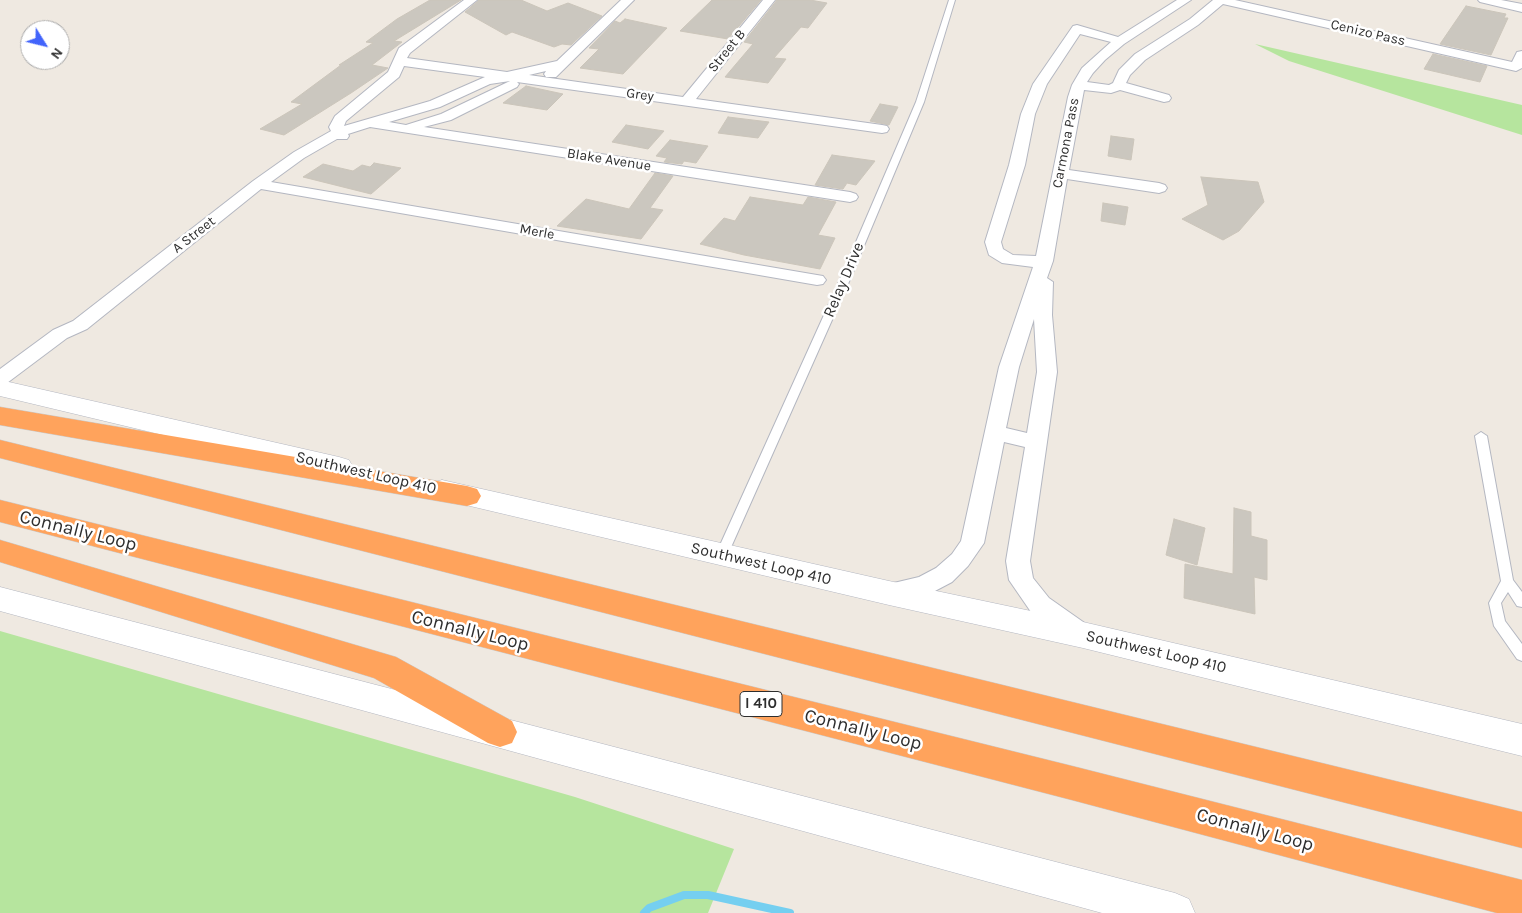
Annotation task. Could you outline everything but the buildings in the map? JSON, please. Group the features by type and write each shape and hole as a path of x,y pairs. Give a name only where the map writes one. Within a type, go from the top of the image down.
{"highway":[{"path":"0,449 1522,830"},
{"name":"Connally Loop","path":"0,511 1082,785 1522,900"},
{"path":"0,551 384,667 500,732"}],"main road":[{"name":"Southwest Loop 410","path":"2,393 1083,635 1522,740"},
{"path":"0,599 1175,913"}],"street":[{"path":"342,136 336,127 340,119 394,74 404,51 470,0"},
{"name":"A Street","path":"342,136 403,128 446,117 512,84 552,74 628,0"},
{"name":"Street B","path":"686,102 769,0"},
{"name":"Carmona Pass","path":"889,593 925,585 944,575 960,560 972,544 1009,366 1044,261 1060,172 1079,85 1087,71 1100,57 1120,41 1185,0"},
{"path":"1079,85 1111,89 1118,85 1124,73 1140,57 1194,22 1220,0"},
{"name":"Cenizo Pass","path":"1220,0 1519,61"},
{"path":"1484,0 1522,8"},
{"path":"1044,261 1028,262 1008,259 995,251 993,242 1017,165 1028,114 1040,84 1077,30 1120,41"},
{"name":"Grey","path":"399,61 882,129"},
{"name":"A Street","path":"2,393 74,337 80,325 258,184 311,148 342,136 367,123 435,104 479,83 562,64"},
{"path":"1118,85 1164,98"},
{"name":"Blake Avenue","path":"367,123 850,198"},
{"path":"1060,172 1159,188"},
{"name":"Merle","path":"258,184 816,280"},
{"name":"Carmona Pass","path":"1044,261 1043,316 1047,372 1018,561 1021,580 1040,605 1056,618 1083,635"},
{"path":"996,433 1037,442"}],"lane":[{"name":"Relay Drive","path":"722,554 843,284 920,102 952,0"},
{"path":"1481,436 1507,581 1522,602"},
{"path":"1507,581 1495,603 1499,622 1522,654"}],"green space":[{"path":"1255,44 1522,105 1522,135 1289,61"},
{"path":"0,631 575,797 734,849 708,913 0,913"}],"waterway":[{"path":"644,913 649,908 684,895 708,895 790,913"}]}
